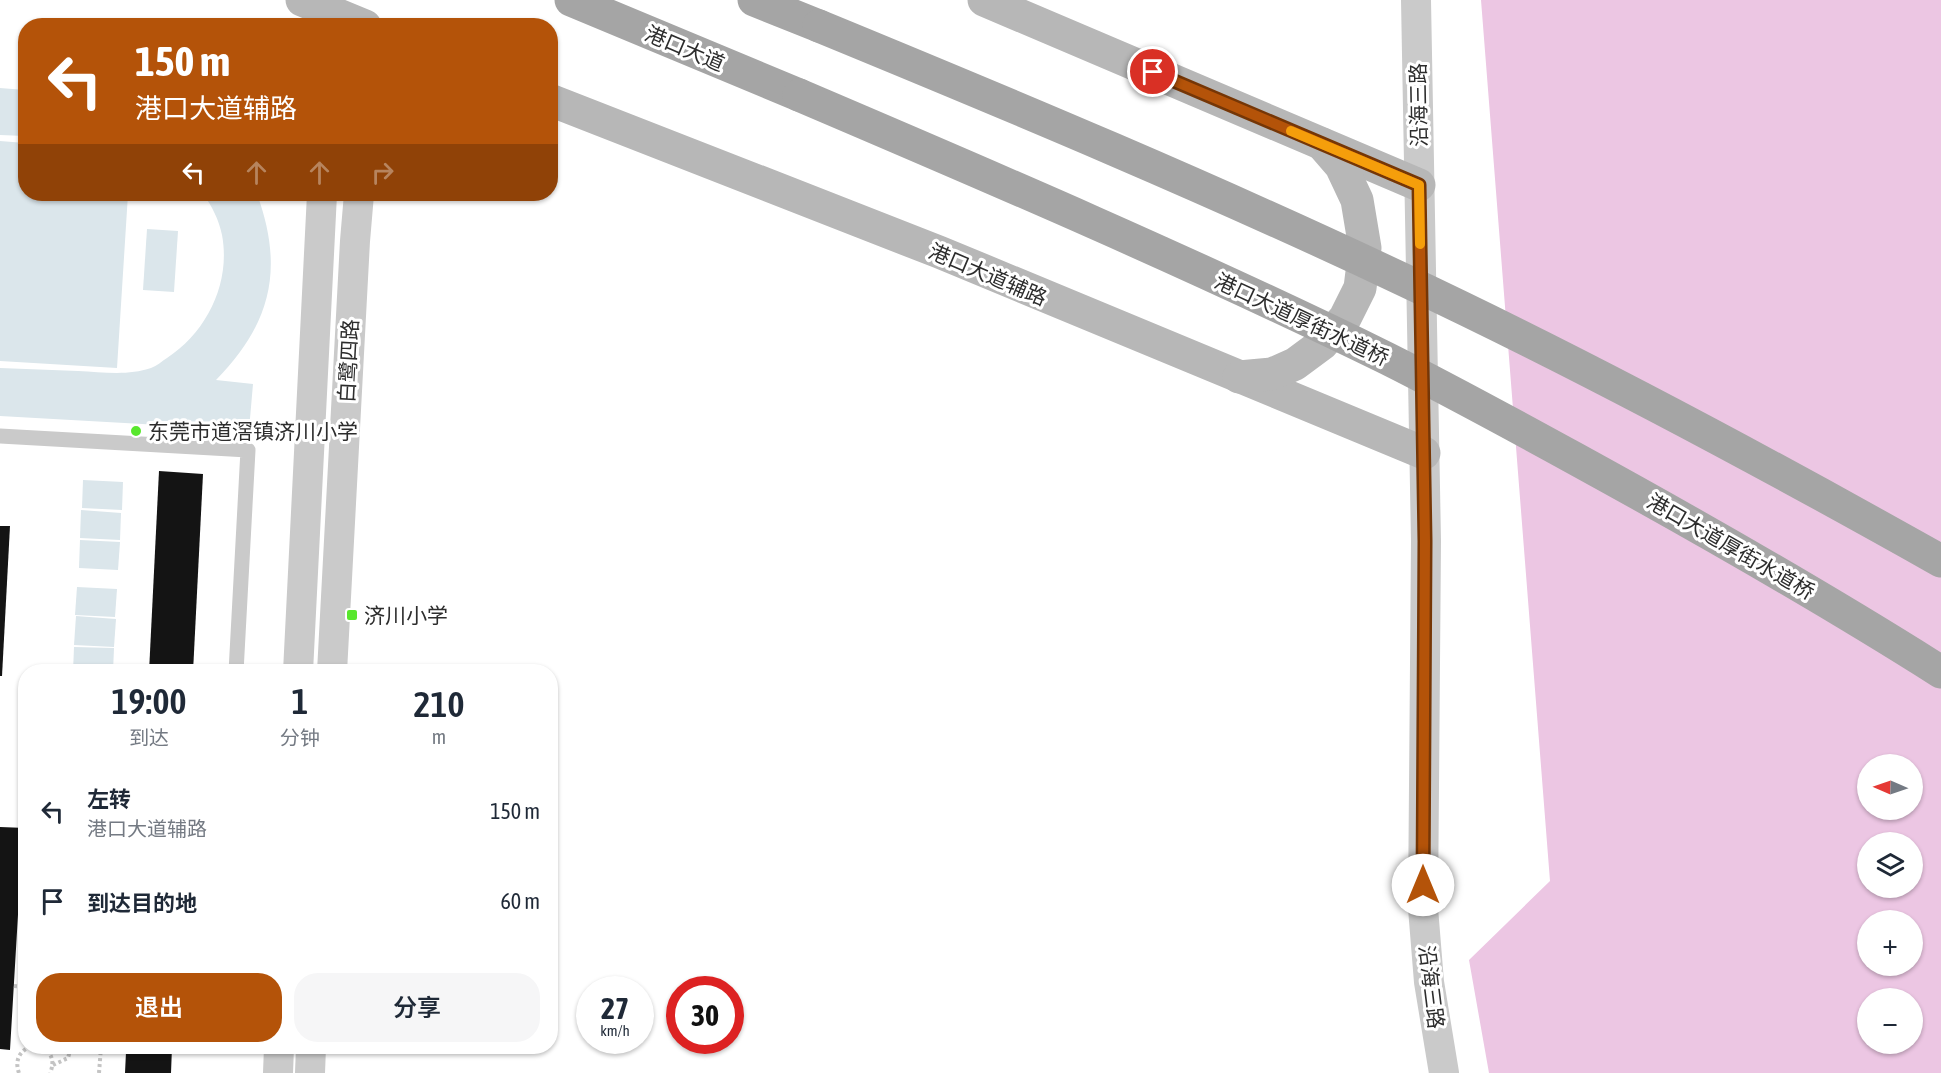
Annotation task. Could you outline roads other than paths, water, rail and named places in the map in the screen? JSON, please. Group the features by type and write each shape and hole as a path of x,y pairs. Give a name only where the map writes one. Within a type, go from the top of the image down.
{"main road":[{"path":"301,0 345,18"},
{"name":"港口大道","path":"571,0 799,95"},
{"path":"754,0 1047,120 1279,221 1407,281 1713,434 1941,561"},
{"path":"984,0 1419,185"},
{"name":"港口大道厚街水道桥","path":"799,95 1024,192 1386,358 1668,509 1840,608 1941,672"},
{"name":"港口大道辅路","path":"558,103 939,252 1424,453"},
{"path":"1239,377 1272,374 1295,364 1322,344 1345,318 1360,288 1365,248 1357,200 1341,166 1322,144"}],"street":[{"path":"301,0 309,18"},
{"name":"沿海三路","path":"1416,0 1425,553 1423,908 1429,982 1444,1073"},
{"name":"白鹭四路","path":"298,664 322,201"},
{"name":"白鹭四路","path":"332,664 358,201"},
{"path":"278,1073 279,1054"},
{"path":"310,1073 311,1054"}],"lane":[{"path":"0,436 248,450 236,664"}],"place":[{"name":"东莞市道滘镇济川小学","path":"136,431"},
{"name":"济川小学","path":"352,615"}]}
